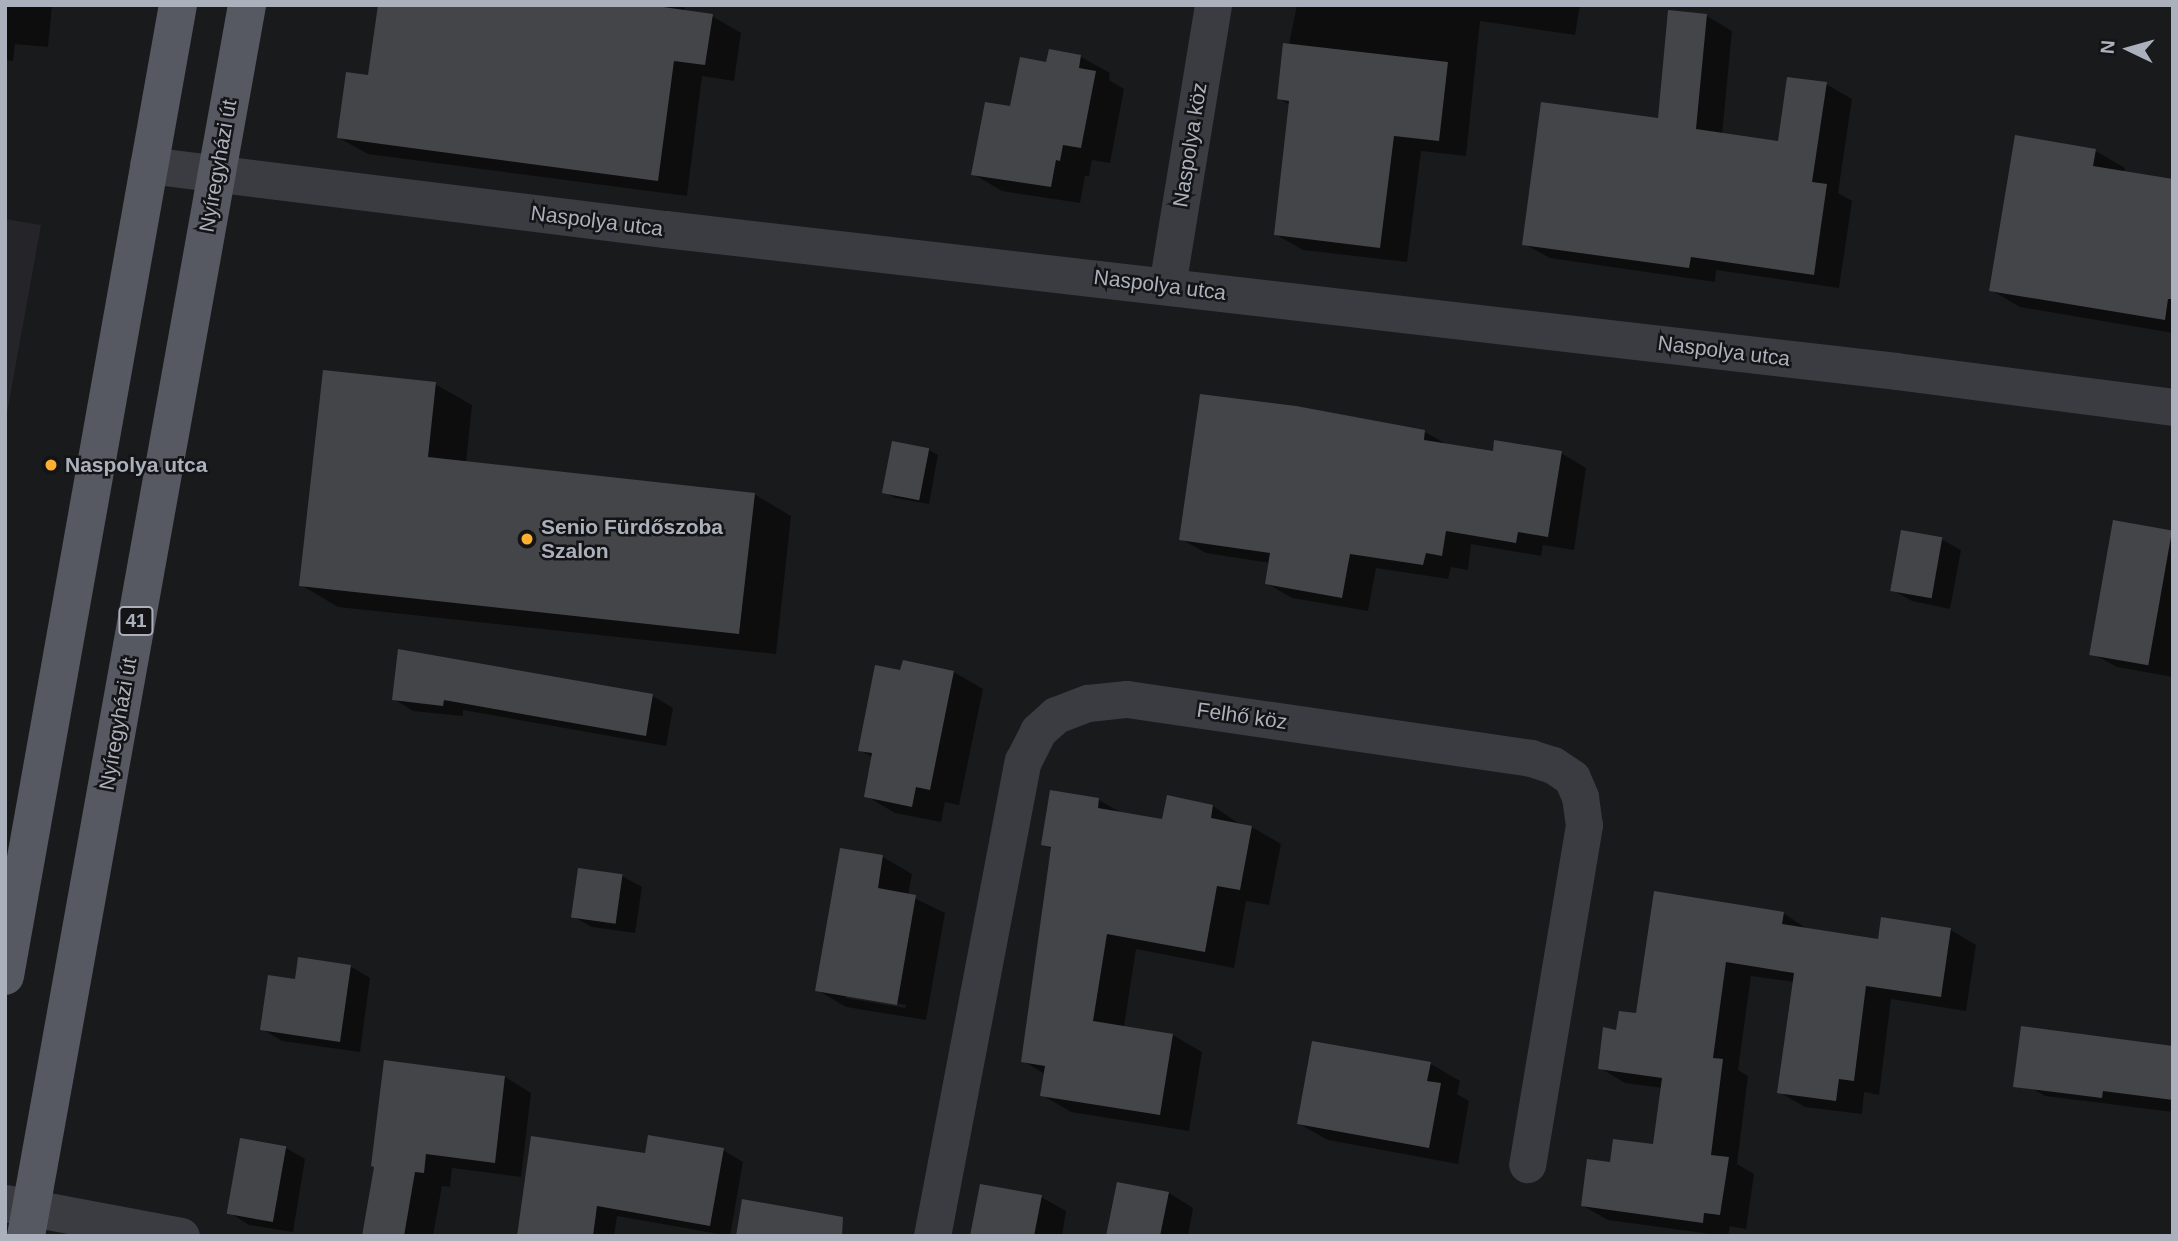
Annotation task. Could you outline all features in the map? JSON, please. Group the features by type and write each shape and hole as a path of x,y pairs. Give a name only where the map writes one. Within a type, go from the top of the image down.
{"main road":[{"path":"5,976 178,5"},
{"name":"Nyíregyházi út","path":"21,1216 247,5"}],"street":[{"name":"Naspolya köz","path":"1167,286 1213,5"},
{"name":"Naspolya utca","path":"148,165 1896,371 2173,407"},
{"name":"Felhő köz","path":"932,1236 1023,761 1038,731 1056,715 1088,703 1127,699 1531,758 1553,765 1572,778 1580,797 1584,825 1527,1164"},
{"path":"21,1216 181,1236"}],"shaded area":[{"path":"5,219 41,225 5,424"}],"building":[{"path":"378,5 649,5 713,14 705,65 674,61 658,181 337,138 346,72 368,75"},
{"path":"1668,10 1707,14 1696,129 1778,141 1787,77 1827,82 1812,182 1827,184 1814,275 1691,257 1689,268 1522,245 1541,102 1658,118"},
{"path":"1283,43 1448,62 1439,141 1394,136 1380,248 1274,235 1289,101 1277,99"},
{"path":"1049,49 1081,55 1079,68 1096,71 1081,148 1063,145 1060,161 1056,160 1051,187 971,175 985,102 1010,106 1020,57 1046,62"},
{"path":"2015,135 2096,149 2093,166 2173,179 2173,299 2168,299 2165,320 1989,291"},
{"name":"Senio Fürdőszoba Szalon","path":"323,370 436,382 428,457 755,493 739,634 299,586"},
{"path":"1200,394 1296,406 1425,430 1424,440 1493,451 1494,440 1562,451 1548,537 1518,532 1516,543 1446,531 1442,556 1426,553 1423,565 1350,554 1342,598 1265,584 1270,553 1179,540"},
{"path":"892,441 929,448 919,500 882,493"},
{"path":"2113,520 2172,530 2148,665 2089,655"},
{"path":"1901,530 1942,537 1932,598 1890,591"},
{"path":"398,649 653,694 646,736 444,700 443,706 392,700"},
{"path":"903,660 954,671 930,790 916,787 912,807 864,797 872,753 858,751 875,665 900,670"},
{"path":"1050,790 1099,798 1098,808 1162,819 1167,795 1213,805 1211,818 1252,826 1240,890 1217,886 1205,952 1107,934 1093,1021 1173,1034 1160,1115 1040,1096 1045,1066 1021,1062 1051,847 1041,845"},
{"path":"840,848 883,855 878,888 916,895 897,1005 815,991"},
{"path":"578,868 623,874 616,924 571,918"},
{"path":"1654,891 1784,912 1782,924 1878,939 1881,917 1951,928 1941,997 1866,986 1854,1081 1839,1079 1836,1101 1777,1093 1794,973 1726,962 1713,1058 1723,1059 1711,1155 1729,1157 1720,1215 1704,1213 1703,1223 1581,1206 1587,1159 1610,1162 1613,1139 1653,1144 1662,1078 1598,1069 1603,1027 1616,1030 1619,1011 1636,1013"},
{"path":"298,957 351,965 340,1042 260,1030 268,975 295,979"},
{"path":"2021,1026 2173,1046 2173,1100 2103,1091 2102,1098 2013,1087"},
{"path":"1312,1041 1431,1062 1427,1081 1441,1083 1429,1148 1297,1124"},
{"path":"384,1060 505,1076 495,1163 426,1154 424,1173 415,1172 404,1236 362,1236 374,1167 371,1166"},
{"path":"648,1135 724,1148 710,1226 597,1206 593,1236 517,1236 531,1136 645,1153"},
{"path":"240,1138 286,1146 273,1222 227,1214"},
{"path":"1117,1182 1169,1192 1160,1236 1106,1236"},
{"path":"980,1184 1042,1195 1034,1236 970,1236"},
{"path":"742,1199 843,1217 842,1236 736,1236"}],"place":[{"name":"Naspolya utca","path":"51,465"},
{"name":"Senio Fürdőszoba Szalon","path":"527,539"}]}
